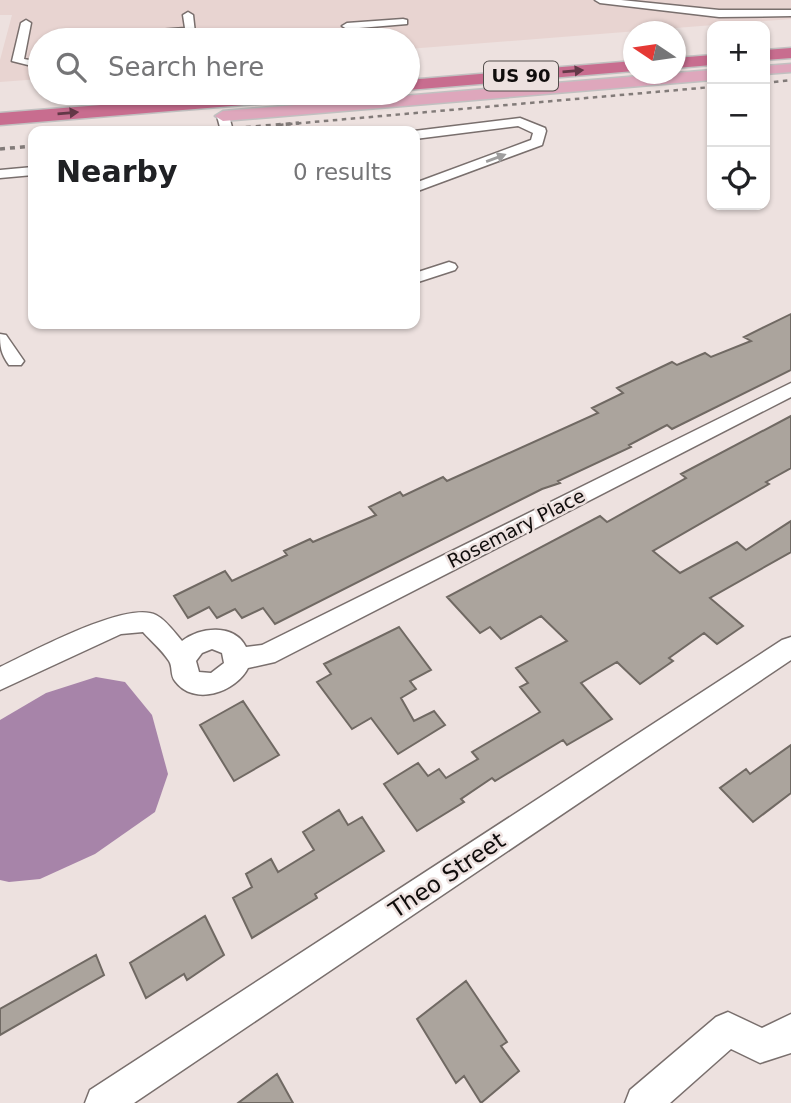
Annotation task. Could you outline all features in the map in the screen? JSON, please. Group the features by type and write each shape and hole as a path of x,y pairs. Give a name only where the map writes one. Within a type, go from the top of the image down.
{"highway":[{"path":"770,39 791,37"},
{"path":"686,45 707,43"},
{"name":"US 90","path":"420,66 623,50"},
{"path":"770,55 791,53"},
{"path":"686,62 707,60"},
{"name":"US 90","path":"420,84 623,67"},
{"path":"0,119 222,110 240,105"}],"main road":[{"path":"770,70 791,68"},
{"path":"420,96 707,75"},
{"path":"222,110 292,105"}],"street":[{"path":"600,0 710,14 791,13"},
{"path":"340,12 346,26 379,18 402,22"},
{"path":"188,15 190,28"},
{"path":"26,23 18,61 28,63"},
{"path":"420,134 520,122 540,131 541,137 537,142 420,186"},
{"path":"420,145 479,127"},
{"path":"0,174 28,171"},
{"path":"420,173 432,181"},
{"path":"420,276 449,267"},
{"path":"0,339 15,361"},
{"name":"Rosemary Place","path":"238,659 266,655 791,389"},
{"path":"0,679 118,624 149,622 183,659"},
{"path":"218,639 232,646 238,659 236,667 224,680 206,685 189,680 184,674 183,659 187,652 201,641 218,639"},
{"name":"Theo Street","path":"103,1103 791,647"},
{"path":"643,1103 727,1029 760,1046 781,1040 791,1031"}],"shaded area":[{"path":"0,0 791,0 791,19 707,21 707,26 686,27 686,21 623,21 623,32 420,48 420,28 28,28 28,80 0,82 0,60 12,15 0,15"},
{"path":"96,677 125,682 152,715 168,774 155,812 95,854 40,879 9,882 0,880 0,720 46,693"}],"building":[{"path":"791,314 791,370 672,429 667,425 629,445 631,447 275,624 263,608 242,618 235,609 217,618 209,607 188,618 174,596 225,571 232,581 287,555 284,551 310,539 313,542 376,515 369,507 400,492 403,496 443,477 447,481 598,413 592,408 623,393 617,388 672,362 677,365 705,353 711,357 751,341 744,337"},
{"path":"791,416 791,468 766,482 769,484 653,551 680,573 737,542 746,550 791,521 791,552 710,598 743,626 717,644 704,633 669,658 673,661 640,684 617,662 581,683 612,719 567,745 563,740 495,781 492,778 461,799 464,802 417,831 384,784 418,763 428,776 439,769 446,778 478,759 472,752 540,712 520,687 528,683 516,668 567,641 541,616 501,639 490,627 480,633 447,597 600,516 607,522 686,478 681,474"},
{"path":"399,627 431,670 410,681 416,689 401,698 414,721 434,711 445,725 398,754 371,718 352,729 317,682 331,674 324,664"},
{"path":"243,701 279,755 234,781 200,725"},
{"path":"791,745 791,793 753,822 720,788 746,769 750,774"},
{"path":"339,810 348,825 362,817 384,851 315,894 317,898 252,938 233,898 252,887 246,874 271,859 278,872 314,850 303,832"},
{"path":"205,916 224,955 187,980 184,974 146,998 130,963"},
{"path":"96,955 104,975 0,1035 0,1009"},
{"path":"466,981 507,1042 501,1046 519,1071 481,1103 464,1076 456,1083 417,1019"},
{"path":"277,1074 293,1103 238,1103"}],"railway":[{"path":"770,82 791,80"},
{"path":"279,125 707,87"},
{"path":"264,126 299,123"},
{"path":"0,149 28,146"}]}
